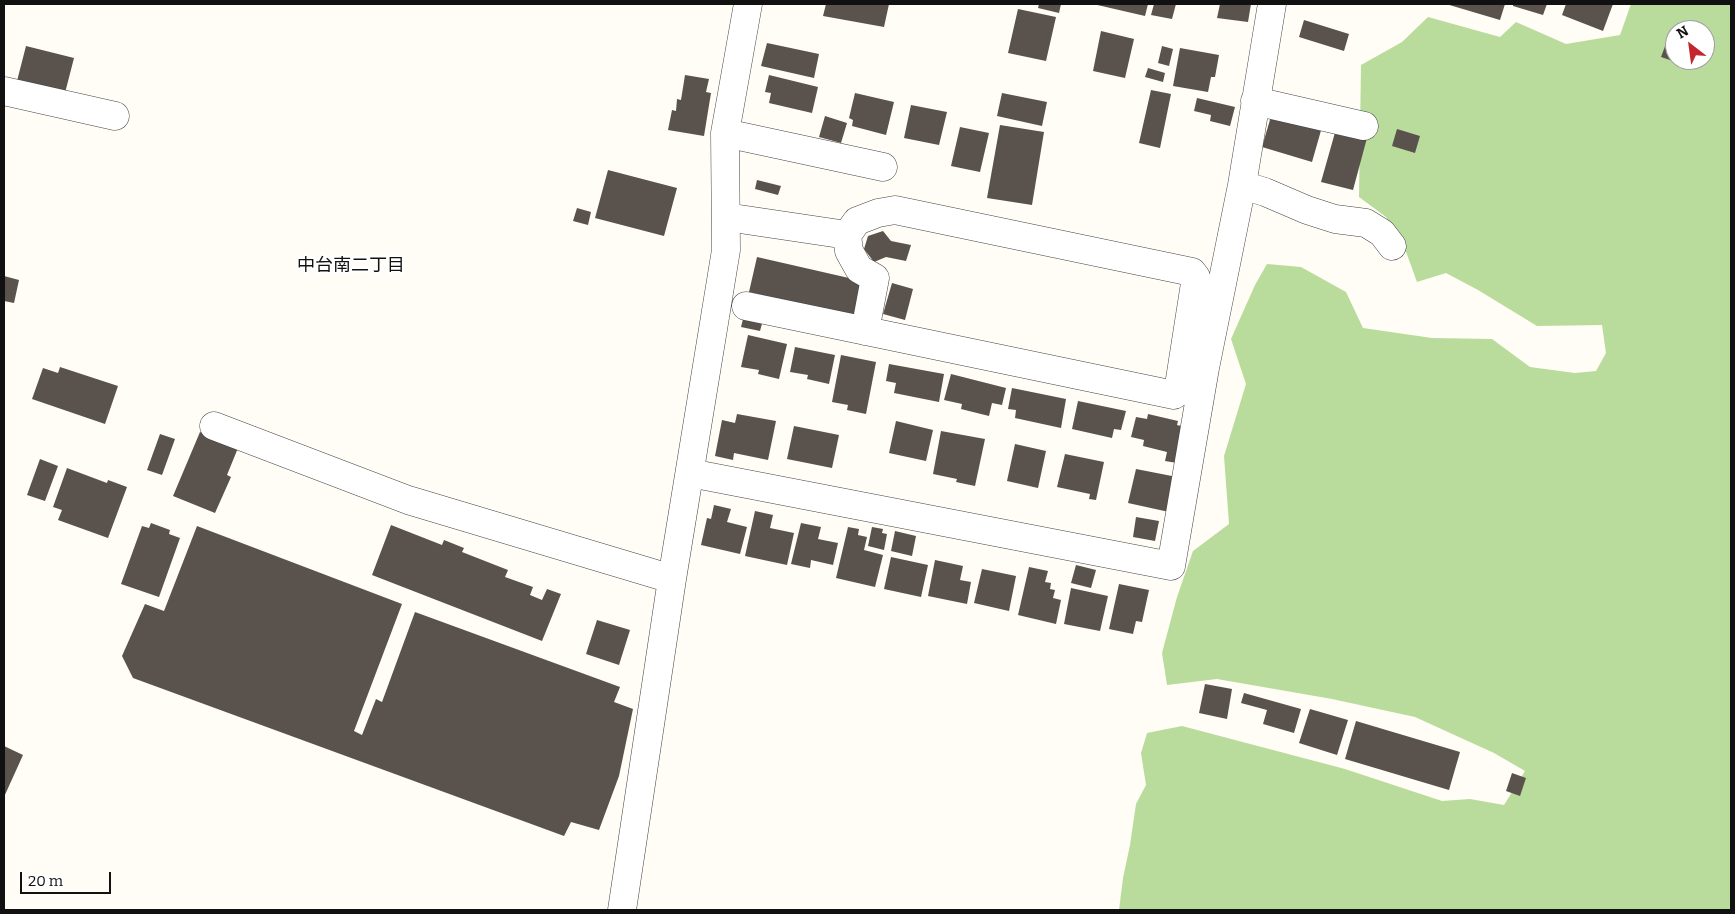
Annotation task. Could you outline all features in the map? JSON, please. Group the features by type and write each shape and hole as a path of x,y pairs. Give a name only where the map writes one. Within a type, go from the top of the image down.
{"street":[{"path":"622,910 672,579 726,250 725,133 748,4"},
{"path":"690,473 1171,566 1205,368 1242,185 1272,4"},
{"path":"4,91 115,116"},
{"path":"1255,101 1364,126"},
{"path":"725,133 884,167"},
{"path":"1242,185 1335,219 1366,223 1382,233 1392,246"},
{"path":"746,306 865,331 1174,395 1178,392 1196,277 1192,272 895,210 878,213 858,221 847,235 849,251 859,269 875,278 865,331"},
{"path":"726,217 847,235"},
{"path":"214,426 408,500 672,579"}],"green space":[{"path":"1631,4 1731,4 1731,910 1119,910 1136,804 1146,785 1141,753 1147,733 1182,726 1345,769 1442,801 1470,799 1504,805 1525,771 1494,753 1415,717 1332,699 1217,679 1167,685 1162,653 1177,597 1193,551 1229,524 1224,456 1246,384 1231,339 1255,285 1267,264 1301,267 1346,292 1363,328 1432,338 1492,339 1530,367 1575,373 1596,371 1606,353 1602,325 1537,326 1446,273 1417,282 1405,249 1386,217 1359,197 1361,65 1402,42 1428,17 1500,37 1516,22 1566,44 1620,35"}],"building":[{"path":"826,4 889,4 884,27 823,16"},
{"path":"1039,4 1061,4 1059,13 1038,8"},
{"path":"1093,4 1148,4 1145,16"},
{"path":"1154,4 1176,4 1172,19 1151,15"},
{"path":"1220,4 1251,4 1248,22 1217,18"},
{"path":"1446,4 1505,4 1500,20"},
{"path":"1513,4 1547,4 1543,15 1513,6"},
{"path":"1566,4 1613,4 1603,31 1562,15"},
{"path":"1018,9 1056,17 1046,61 1008,53"},
{"path":"1304,20 1349,34 1344,51 1299,37"},
{"path":"1101,31 1134,39 1125,78 1093,71"},
{"path":"767,43 819,54 814,78 761,66"},
{"path":"26,46 74,58 65,93 17,81"},
{"path":"1162,46 1173,49 1169,66 1158,63"},
{"path":"1665,46 1665,58 1661,57"},
{"path":"1180,48 1219,55 1215,77 1211,77 1208,92 1173,86"},
{"path":"1148,68 1165,73 1163,82 1145,77"},
{"path":"685,75 709,79 706,92 711,93 704,136 668,130 672,110 676,111 677,99 681,100"},
{"path":"769,75 818,87 812,113 769,103 771,93 765,92"},
{"path":"1151,90 1171,94 1160,148 1139,143"},
{"path":"855,93 894,102 886,135 852,126 853,120 849,118"},
{"path":"1002,93 1047,102 1042,126 997,116"},
{"path":"1197,98 1235,107 1230,126 1210,121 1211,115 1194,111"},
{"path":"911,105 947,112 939,145 904,138"},
{"path":"1272,113 1322,127 1312,162 1262,147"},
{"path":"825,116 847,123 841,143 819,137"},
{"path":"1000,125 1044,132 1032,205 987,198"},
{"path":"960,127 989,133 980,172 951,166"},
{"path":"1336,129 1367,138 1353,190 1321,182"},
{"path":"1397,129 1420,136 1415,153 1392,146"},
{"path":"608,170 677,188 664,236 595,218"},
{"path":"757,180 781,186 778,195 755,189"},
{"path":"577,208 591,212 588,225 573,221"},
{"path":"883,231 891,241 911,245 906,261 886,257 874,262 864,249 868,236"},
{"path":"757,257 862,281 854,316 749,292"},
{"path":"4,276 19,280 14,303 4,301"},
{"path":"892,283 913,289 905,320 883,314"},
{"path":"744,315 763,320 760,331 741,327"},
{"path":"748,335 787,344 779,379 758,374 759,370 741,367"},
{"path":"795,347 835,355 829,384 807,379 808,375 790,372"},
{"path":"841,355 876,362 866,414 847,410 848,405 832,402"},
{"path":"889,364 944,374 939,402 894,393 896,383 886,381"},
{"path":"60,367 118,386 105,424 32,399 43,368 58,373"},
{"path":"951,374 1006,388 1002,405 992,403 989,416 961,409 962,404 944,400"},
{"path":"1012,388 1066,399 1061,428 1015,418 1016,410 1008,409"},
{"path":"1078,401 1126,411 1121,430 1114,429 1112,438 1072,429"},
{"path":"737,414 776,421 768,460 734,453 733,460 715,456 722,420 735,423"},
{"path":"1148,414 1178,421 1177,425 1185,427 1177,463 1165,461 1167,452 1143,446 1144,440 1131,437 1136,417 1147,419"},
{"path":"896,421 933,430 926,461 889,453"},
{"path":"794,426 839,435 832,468 787,459"},
{"path":"941,431 985,439 975,486 956,482 957,479 933,474"},
{"path":"200,432 238,448 227,475 231,477 215,513 173,496"},
{"path":"160,434 175,439 162,475 147,470"},
{"path":"1015,444 1046,451 1038,488 1007,481"},
{"path":"1065,454 1104,462 1096,500 1089,499 1090,494 1057,487"},
{"path":"40,459 58,466 45,501 27,495"},
{"path":"67,468 107,483 108,480 127,487 108,538 58,520 62,510 53,507"},
{"path":"1136,469 1177,477 1169,512 1128,503"},
{"path":"714,505 731,509 727,522 747,527 740,554 701,545 707,518 711,519"},
{"path":"755,511 773,515 770,528 794,533 787,565 745,556"},
{"path":"1136,517 1159,521 1155,541 1133,537"},
{"path":"151,523 170,530 169,534 180,538 159,597 121,584 142,526 149,528"},
{"path":"801,523 821,527 818,539 838,543 833,565 811,560 810,568 791,564"},
{"path":"391,525 442,545 444,540 464,548 462,552 508,570 505,577 533,587 530,595 542,600 547,589 561,594 542,641 372,575"},
{"path":"197,526 402,604 354,731 362,735 376,699 382,702 415,612 620,687 614,702 633,709 619,776 599,830 571,822 564,836 133,678 122,656 145,604 164,611"},
{"path":"848,527 859,529 858,535 867,537 864,550 883,555 875,587 836,578"},
{"path":"872,527 883,529 882,533 887,534 884,550 868,546"},
{"path":"895,531 916,536 912,556 891,551"},
{"path":"891,557 928,565 921,597 884,589"},
{"path":"935,560 963,566 960,580 971,582 967,604 928,596"},
{"path":"1076,565 1096,570 1091,588 1071,583"},
{"path":"1029,567 1048,571 1045,582 1051,583 1050,589 1055,590 1053,598 1061,600 1056,624 1018,615"},
{"path":"982,569 1016,576 1009,611 974,603"},
{"path":"1119,584 1149,590 1142,622 1136,621 1133,634 1109,629"},
{"path":"1071,588 1108,596 1100,631 1064,624"},
{"path":"597,620 630,630 619,665 586,654"},
{"path":"1205,684 1232,689 1227,719 1199,713"},
{"path":"1244,693 1301,709 1294,733 1263,724 1267,710 1241,703"},
{"path":"1310,709 1348,720 1337,755 1299,743"},
{"path":"1356,721 1460,752 1449,790 1345,759"},
{"path":"4,746 23,755 4,797"},
{"path":"1512,773 1526,778 1520,796 1506,791"}],"district":[{"name":"中台南二丁目","path":"351,266"}]}
